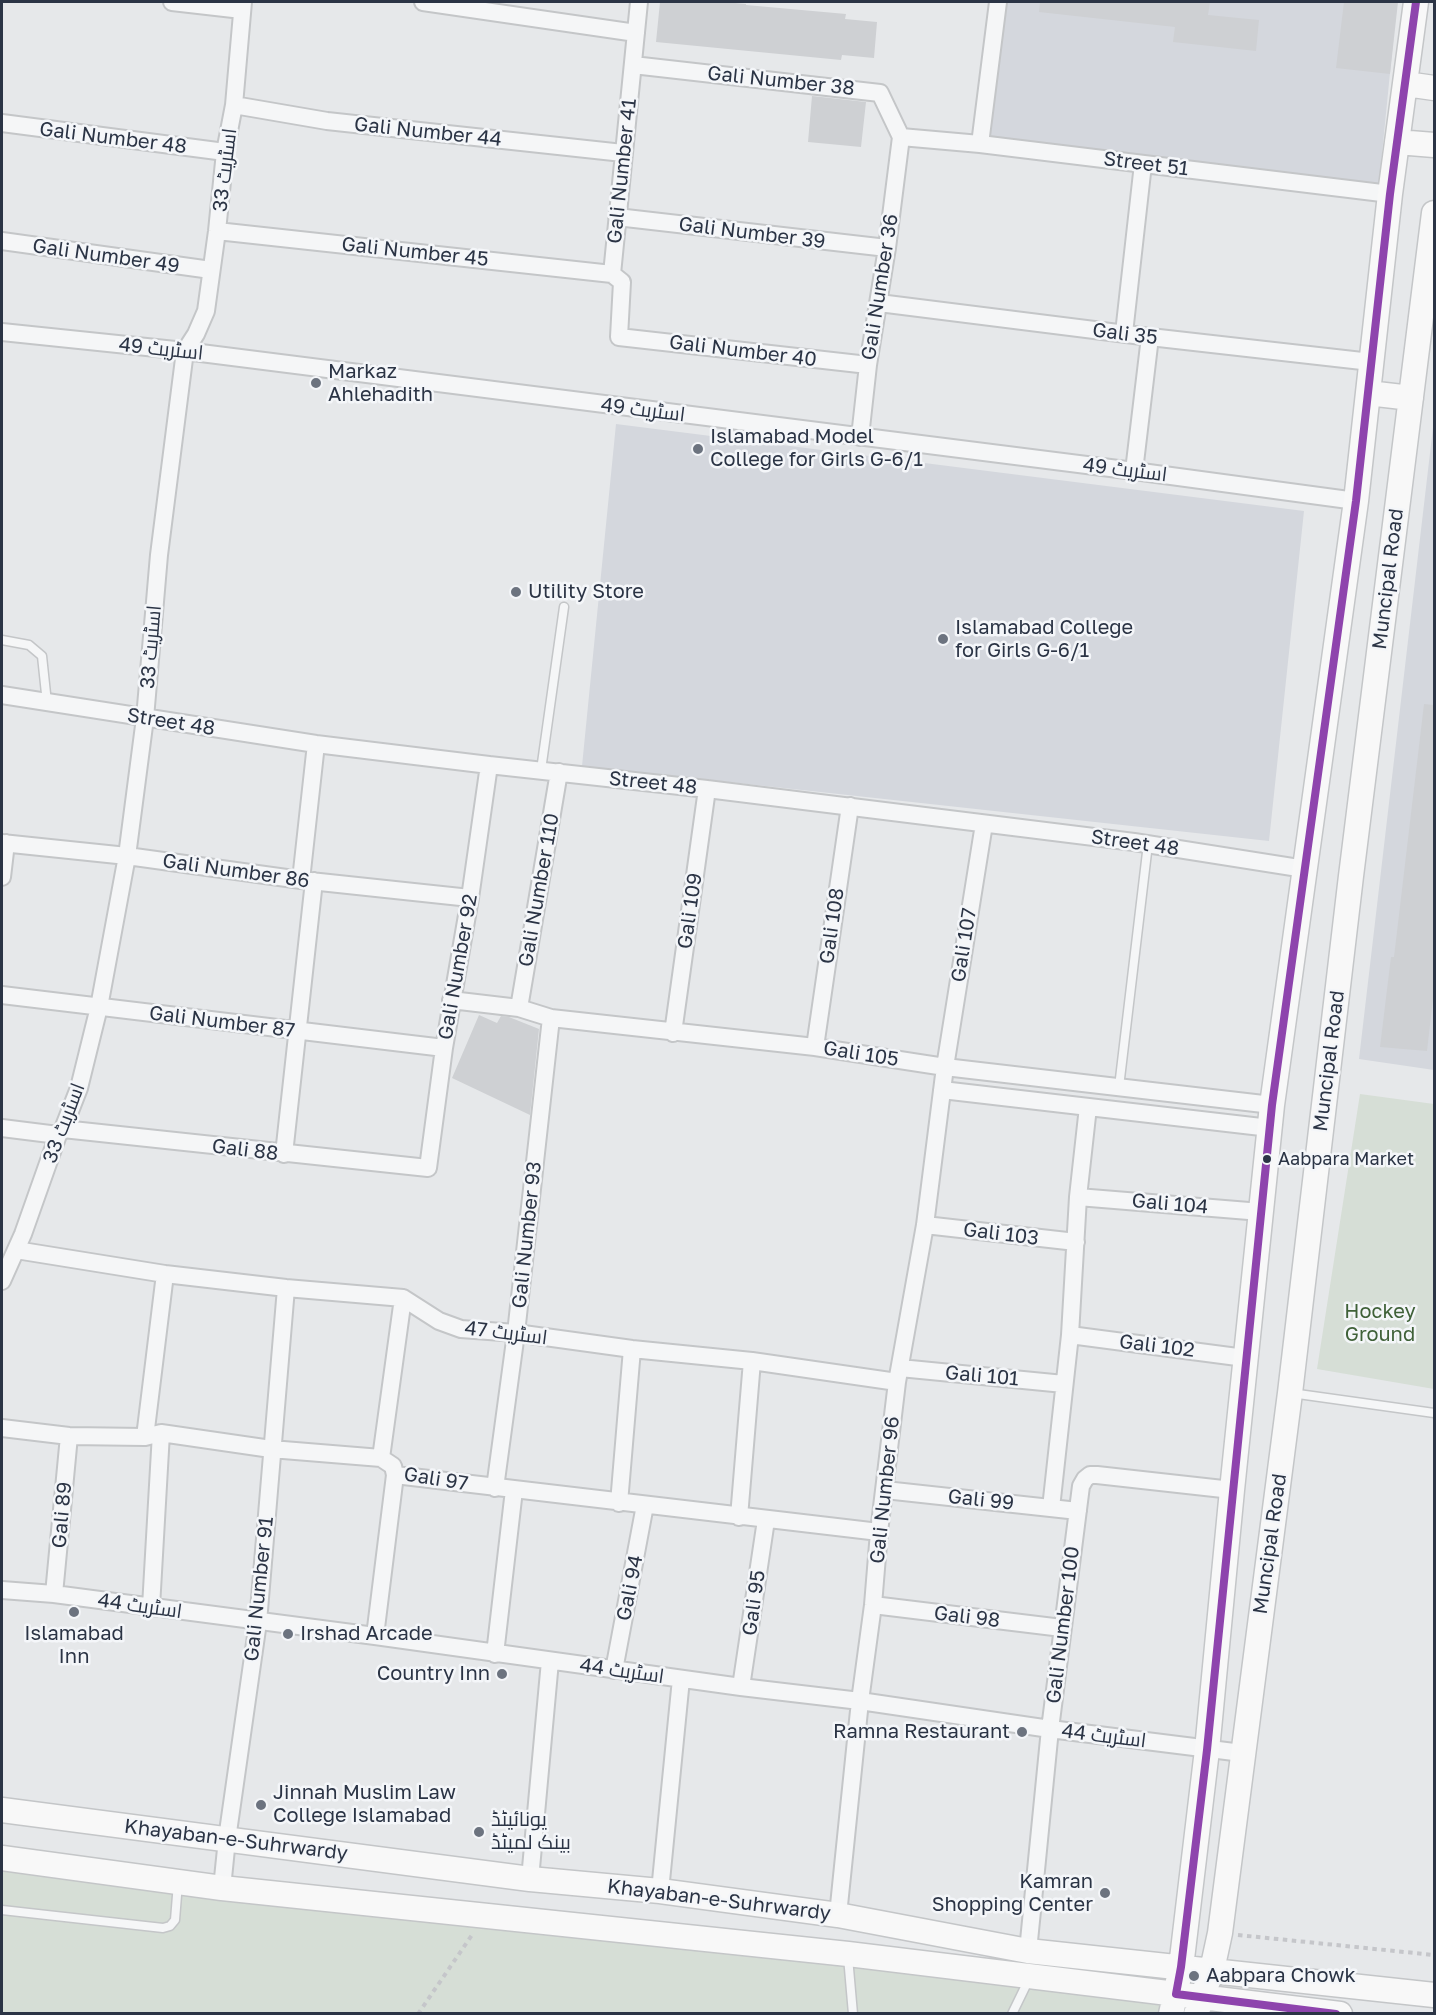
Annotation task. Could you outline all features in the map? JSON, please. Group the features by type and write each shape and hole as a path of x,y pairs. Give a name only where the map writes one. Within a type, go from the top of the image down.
{"street":[{"path":"172,2 243,6"},
{"path":"423,2 636,33"},
{"name":"Gali Number 41","path":"619,337 622,282 612,274 639,2"},
{"path":"980,144 998,2"},
{"name":"Muncipal Road","path":"1174,2004 1182,1967 1207,1750 1271,1116 1356,501 1390,194 1416,2"},
{"name":"اسٹریٹ 33","path":"2,1281 79,1088 99,1007 127,856 145,718 159,555 185,351 196,334 206,311 225,152 234,105 243,6"},
{"name":"Gali Number 38","path":"633,65 880,93 901,137"},
{"path":"1406,84 1434,88"},
{"name":"Gali Number 44","path":"234,105 327,121 623,153"},
{"name":"Gali Number 48","path":"2,123 225,152"},
{"name":"Street 51","path":"901,137 980,144 1390,194"},
{"name":"Gali Number 36","path":"860,437 868,365 887,248 901,137"},
{"path":"1397,142 1434,146"},
{"path":"1124,333 1143,164"},
{"name":"Muncipal Road","path":"1199,2005 1212,1970 1220,1934 1290,1393 1348,900 1434,213"},
{"name":"Gali Number 39","path":"617,217 887,248"},
{"name":"Gali Number 45","path":"217,231 612,274"},
{"name":"Gali Number 49","path":"2,241 211,270"},
{"name":"Gali 35","path":"879,303 1371,362"},
{"name":"اسٹریٹ 49","path":"2,332 185,351 1356,501"},
{"name":"Gali Number 40","path":"619,337 868,365"},
{"path":"1134,471 1150,337"},
{"path":"1368,393 1411,398"},
{"name":"Street 48","path":"2,695 316,744 850,806 1148,844 1305,869"},
{"path":"284,1154 296,1030 316,744"},
{"name":"Gali Number 92","path":"428,1168 451,1000 470,898 489,765"},
{"name":"Gali Number 110","path":"519,1008 559,772"},
{"name":"Gali 109","path":"673,1033 707,789"},
{"name":"Gali 108","path":"815,1047 850,806"},
{"name":"Gali 107","path":"945,1067 984,824"},
{"path":"2,878 4,843"},
{"name":"Gali Number 86","path":"4,843 127,856 307,881 470,898"},
{"name":"Gali Number 87","path":"2,995 444,1048"},
{"name":"Gali 105","path":"451,1000 519,1008 551,1018 815,1047 945,1067 1119,1087 1271,1116"},
{"name":"Gali Number 93","path":"495,1488 516,1334 551,1018"},
{"name":"Gali Number 96","path":"838,1915 898,1375 926,1225 945,1067"},
{"path":"942,1090 1088,1107 1271,1116"},
{"path":"1051,1508 1070,1335 1078,1197 1088,1107"},
{"name":"Gali 88","path":"2,1128 428,1168"},
{"name":"Gali 104","path":"1078,1197 1261,1212"},
{"name":"Gali 103","path":"926,1225 1076,1242"},
{"name":"اسٹریٹ 47","path":"16,1250 165,1274 402,1298 439,1321 461,1329 632,1349 898,1375"},
{"path":"145,1437 165,1274"},
{"name":"Gali Number 91","path":"222,1888 258,1622 286,1288"},
{"path":"381,1458 402,1298"},
{"name":"Gali 102","path":"1070,1335 1245,1358"},
{"path":"619,1503 632,1349"},
{"path":"740,1517 752,1361"},
{"name":"Gali 101","path":"898,1375 1065,1383"},
{"name":"Gali 97","path":"2,1428 69,1436 145,1437 161,1433 271,1449 381,1458 393,1466 395,1475 879,1532"},
{"path":"152,1607 161,1433"},
{"name":"Gali 89","path":"54,1594 69,1436"},
{"path":"375,1636 395,1475"},
{"name":"Gali Number 100","path":"1028,1951 1050,1729 1081,1486 1084,1479 1090,1475 1096,1475 1232,1490"},
{"path":"495,1654 514,1490"},
{"name":"Gali 99","path":"885,1490 1078,1511"},
{"name":"Gali 94","path":"614,1670 645,1505"},
{"name":"Gali 95","path":"741,1687 766,1520"},
{"name":"اسٹریٹ 44","path":"2,1590 54,1594 375,1636 1242,1754"},
{"name":"Gali 98","path":"873,1605 1062,1628"},
{"path":"530,1879 550,1661"},
{"path":"660,1891 681,1679"},
{"name":"Khayaban-e-Suhrwardy","path":"2,1810 530,1879 660,1891 838,1915 1028,1951 1434,1995"},
{"name":"Khayaban-e-Suhrwardy","path":"2,1858 178,1883 848,1954 1030,1976 1174,2004 1340,2013"}],"lane":[{"path":"541,770 564,607"},
{"path":"2,640 29,645 42,656 47,703"},
{"path":"1119,1087 1148,844"},
{"path":"1290,1393 1434,1413"},
{"path":"2,1910 163,1928 170,1926 175,1920 178,1883"},
{"path":"848,1954 853,2013"},
{"path":"1012,2013 1030,1976"}],"path":[{"path":"418,2013 465,1947 482,1916"},
{"path":"1220,1934 1434,1955"}],"shaded area":[{"path":"1004,2 1397,2 1379,184 986,140"},
{"path":"1434,419 1434,1070 1359,1059"},
{"name":"Islamabad College for Girls G-6/1","path":"616,424 1304,511 1269,841 582,766"}],"green space":[{"name":"Hockey Ground","path":"1360,1094 1434,1104 1434,1389 1317,1369"},
{"path":"2,1864 543,1929 1235,2013 2,2014"}],"building":[{"path":"660,2 746,4 846,14 845,19 877,22 874,58 842,55 841,60 656,42"},
{"path":"1040,2 1210,2 1208,15 1259,20 1256,51 1173,42 1175,27 1039,12"},
{"path":"1344,2 1398,2 1390,74 1336,68"},
{"path":"812,96 866,102 861,147 808,142"},
{"path":"1424,704 1434,705 1434,990 1427,1051 1380,1047 1391,957 1394,957"},
{"path":"479,1015 497,1023 501,1016 509,1017 539,1029 530,1115 452,1078"}],"transit line":[{"path":"1336,2014 1176,1994 1207,1750 1272,1105 1356,501 1390,194 1416,2"}],"place":[{"name":"Markaz Ahlehadith","path":"316,383"},
{"name":"Islamabad Model College for Girls G-6/1","path":"698,449"},
{"name":"Utility Store","path":"516,592"},
{"name":"Islamabad College for Girls G-6/1","path":"943,639"},
{"name":"Aabpara Market","path":"1267,1159"},
{"name":"Islamabad Inn","path":"74,1612"},
{"name":"Irshad Arcade","path":"288,1634"},
{"name":"Country Inn","path":"502,1674"},
{"name":"Ramna Restaurant","path":"1022,1732"},
{"name":"Jinnah Muslim Law College Islamabad","path":"261,1805"},
{"name":"یونائیٹڈ بینک لمیٹڈ","path":"479,1832"},
{"name":"Kamran Shopping Center","path":"1105,1893"},
{"name":"Aabpara Chowk","path":"1194,1976"}]}
